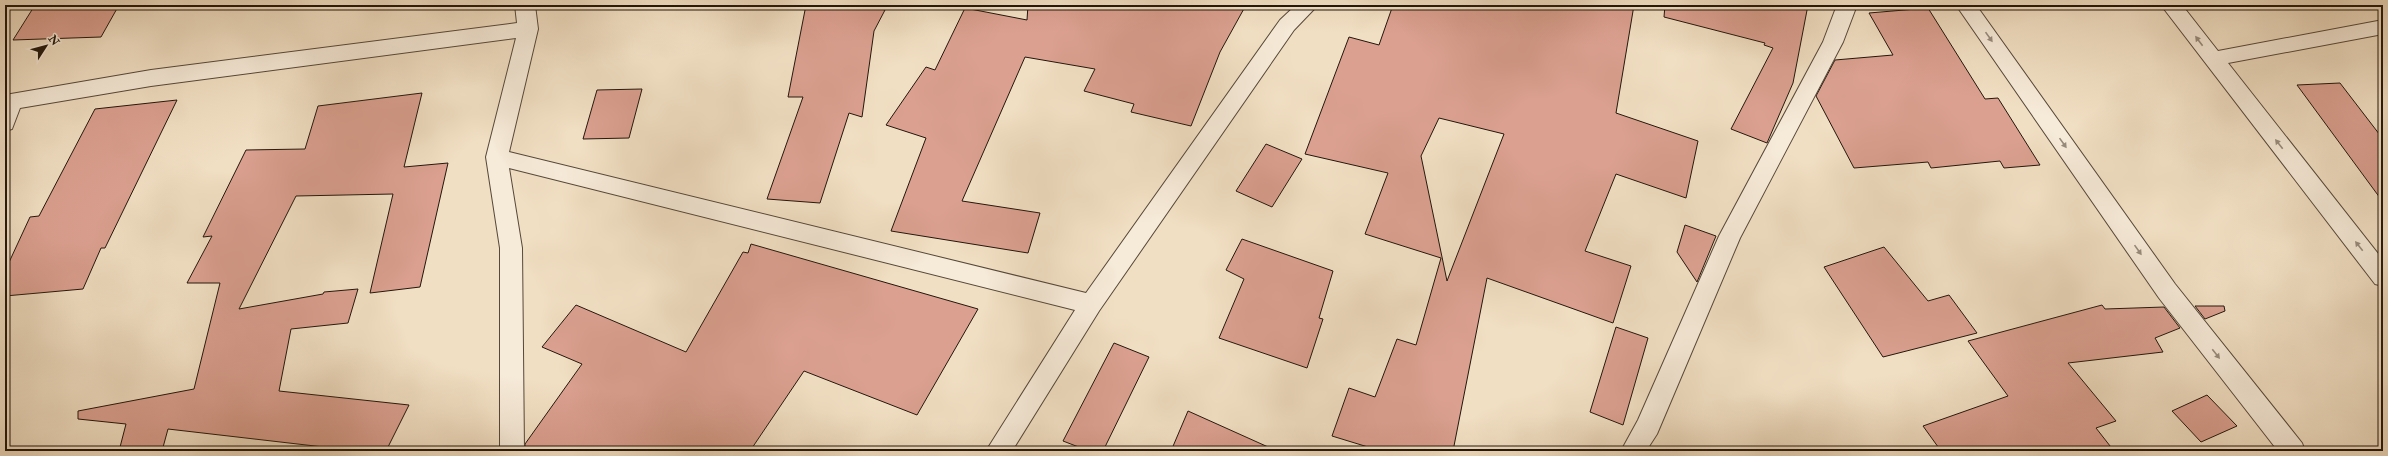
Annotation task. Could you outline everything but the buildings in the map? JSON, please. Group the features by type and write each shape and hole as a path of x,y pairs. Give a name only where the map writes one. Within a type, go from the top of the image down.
{"street":[{"path":"512,451 510,248 497,157 528,30 525,5"},
{"path":"998,451 1091,304 1287,25 1308,5"},
{"path":"1633,451 1648,426 1672,366 1730,236 1834,42 1847,5"},
{"path":"1966,5 2167,291 2293,451"},
{"path":"2171,5 2383,277"},
{"path":"2212,59 2383,27"},
{"path":"5,123 8,103 151,78 528,30"},
{"path":"497,157 1091,304"}]}
